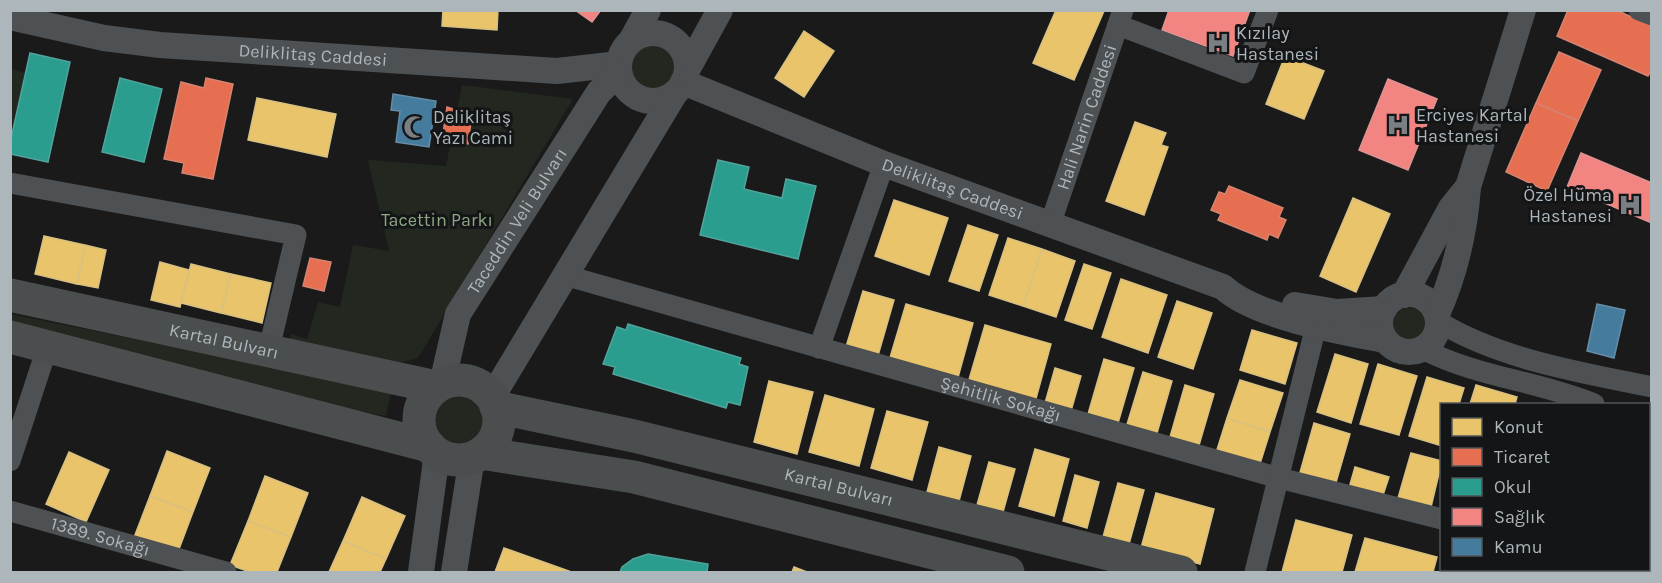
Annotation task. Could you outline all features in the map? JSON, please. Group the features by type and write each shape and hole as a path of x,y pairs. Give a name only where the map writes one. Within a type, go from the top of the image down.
{"main road":[{"name":"Kartal Bulvarı","path":"10,296 268,353 439,385"},
{"path":"10,337 48,345 433,449 451,459 476,455 634,477 1008,573"},
{"path":"433,449 421,433 419,412 423,402 439,385 466,381 485,390 494,402 498,427 494,437 476,455"},
{"name":"Kartal Bulvarı","path":"494,402 1181,573"}],"street":[{"path":"631,41 656,33 672,39 684,53 681,82 659,100 641,99 627,89 619,68 625,48 648,10"},
{"path":"494,402 564,275 681,82 720,10"},
{"path":"1121,18 1244,73 1268,10"},
{"path":"1468,187 1451,208 1380,325 1385,340 1391,346 1407,352 1423,349 1435,338 1438,318 1449,285 1466,214 1468,187 1523,10"},
{"path":"1639,10 1652,15"},
{"name":"Deliklitaş Caddesi","path":"10,17 104,38 160,45 556,71 619,68"},
{"name":"Hali Narin Caddesi","path":"1050,225 1121,18"},
{"name":"Taceddin Veli Bulvarı","path":"439,385 458,315 599,92 619,68"},
{"name":"Deliklitaş Caddesi","path":"681,82 884,164 1223,287 1232,295 1316,326 1385,340"},
{"path":"819,348 884,164"},
{"path":"10,183 296,235 268,353"},
{"name":"Şehitlik Sokağı","path":"564,275 1279,478 1440,518"},
{"name":"Deliklitaş Caddesi","path":"1223,287 1234,285 1318,310 1337,312 1394,302"},
{"path":"1394,302 1420,296 1433,306 1438,318 1464,337 1493,349 1652,387"},
{"path":"1255,573 1316,326"},
{"path":"10,461 48,345"},
{"path":"1423,349 1448,361 1558,389 1590,403"},
{"path":"421,573 433,449"},
{"path":"454,573 476,455"},
{"name":"1389. Sokağı","path":"10,511 226,573"}],"green space":[{"path":"653,44 669,51 676,67 669,83 653,90 637,83 630,67 637,51"},
{"path":"11,69 26,73 11,143"},
{"name":"Tacettin Parkı","path":"462,85 573,99 418,358 390,365 287,352 291,334 307,339 318,302 340,307 353,245 389,251 368,160 446,166"},
{"path":"1409,308 1421,314 1427,326 1421,338 1409,344 1397,338 1391,326 1397,314"},
{"path":"10,314 391,391 386,416 208,382 11,326"},
{"path":"453,393 463,393 473,397 481,405 485,420 481,435 473,443 463,447 453,447 443,443 435,435 431,425 431,415 435,405 443,397"}],"building: Konut":[{"path":"443,10 498,10 497,30 442,26"},
{"path":"1056,10 1104,11 1074,80 1033,63"},
{"path":"804,31 834,51 804,97 775,78"},
{"path":"1285,56 1324,71 1304,119 1266,104"},
{"path":"257,98 336,114 327,157 248,140"},
{"path":"1135,122 1166,133 1161,145 1168,147 1144,215 1106,201"},
{"path":"1353,198 1390,214 1356,292 1320,276"},
{"path":"894,200 948,218 929,275 875,256"},
{"path":"968,225 998,235 979,291 949,281"},
{"path":"44,236 85,245 77,284 35,274"},
{"path":"1008,238 1042,249 1023,306 989,295"},
{"path":"85,245 106,250 98,288 77,284"},
{"path":"1042,249 1075,261 1056,317 1023,306"},
{"path":"160,262 189,270 180,307 151,300"},
{"path":"191,264 231,274 221,313 181,303"},
{"path":"1084,264 1111,273 1092,329 1065,320"},
{"path":"231,274 271,283 262,323 221,313"},
{"path":"1121,279 1167,295 1148,353 1102,337"},
{"path":"863,291 894,300 877,359 845,350"},
{"path":"1177,301 1212,313 1193,369 1158,357"},
{"path":"906,304 973,323 957,381 889,361"},
{"path":"985,325 1051,344 1035,402 968,383"},
{"path":"1252,330 1297,343 1285,384 1240,370"},
{"path":"1335,354 1368,364 1351,423 1317,412"},
{"path":"1104,359 1134,368 1116,430 1086,421"},
{"path":"1378,364 1417,376 1399,435 1360,424"},
{"path":"1055,368 1081,376 1069,418 1043,410"},
{"path":"1143,372 1172,381 1155,440 1125,431"},
{"path":"1427,377 1464,388 1459,403 1440,403 1440,445 1409,436"},
{"path":"1240,380 1283,393 1270,432 1227,418"},
{"path":"769,381 813,392 797,454 754,442"},
{"path":"1185,385 1214,394 1197,452 1168,444"},
{"path":"1476,385 1517,397 1515,403 1470,403"},
{"path":"825,395 874,409 859,466 809,452"},
{"path":"887,411 928,422 912,480 871,468"},
{"path":"1227,418 1270,432 1258,470 1215,456"},
{"path":"1314,423 1350,434 1335,486 1299,476"},
{"path":"939,447 971,456 959,501 927,492"},
{"path":"1035,449 1069,459 1054,516 1019,506"},
{"path":"167,451 210,468 193,512 150,496"},
{"path":"69,452 109,470 86,522 46,504"},
{"path":"1411,453 1440,460 1431,507 1398,498"},
{"path":"989,462 1015,469 1003,512 977,505"},
{"path":"1355,467 1389,477 1382,498 1349,488"},
{"path":"1075,475 1099,482 1087,528 1063,521"},
{"path":"265,476 308,493 291,537 248,521"},
{"path":"1118,483 1144,490 1129,544 1103,537"},
{"path":"1156,493 1214,509 1200,564 1141,548"},
{"path":"150,496 193,512 176,557 133,540"},
{"path":"362,497 405,516 386,559 343,541"},
{"path":"1296,520 1352,535 1342,572 1282,572"},
{"path":"248,521 291,537 277,572 250,572 230,565"},
{"path":"1365,538 1437,557 1433,572 1355,572"},
{"path":"343,541 386,559 380,572 329,572"},
{"path":"504,548 569,571 495,572"},
{"path":"794,567 807,572 792,572"},
{"path":"1448,571 1484,571 1484,572"}],"building: Ticaret":[{"path":"1568,10 1616,10 1652,26 1652,69 1648,76 1557,36"},
{"path":"1559,52 1601,70 1578,121 1536,103"},
{"path":"206,78 233,84 213,179 182,173 184,163 164,159 181,82 204,88"},
{"path":"1536,103 1578,121 1547,191 1506,172"},
{"path":"447,107 472,115 468,144 442,140"},
{"path":"1229,186 1283,208 1279,217 1286,220 1278,238 1269,234 1267,240 1218,220 1221,214 1211,210 1219,192 1225,194"},
{"path":"310,258 331,262 324,291 303,286"}],"building: Okul":[{"path":"30,53 70,62 48,162 10,154 10,143"},
{"path":"120,78 162,89 144,162 102,152"},
{"path":"718,160 749,167 744,189 782,198 786,179 816,186 798,259 700,235"},
{"path":"628,324 741,358 739,364 748,367 740,405 728,402 726,408 613,374 615,367 603,364 617,327 626,330"},
{"path":"648,554 708,564 707,572 620,572 622,567 633,559"}],"building: Sağlık":[{"path":"575,10 601,10 592,22"},
{"name":"Kızılay Hastanesi","path":"1169,10 1250,10 1233,56 1162,30"},
{"name":"Erciyes Kartal Hastanesi","path":"1388,79 1437,99 1408,170 1359,150"},
{"name":"Özel Hüma Hastanesi","path":"1581,153 1652,183 1652,223 1567,187"}],"building: Kamu":[{"name":"Deliklitaş Yazı Cami","path":"393,94 436,101 429,147 396,142 400,111 391,110"},
{"path":"1597,304 1625,310 1614,358 1587,351"}],"place":[{"name":"Kızılay Hastanesi","path":"1218,43"},
{"name":"Erciyes Kartal Hastanesi","path":"1398,125"},
{"name":"Deliklitaş Yazı Cami","path":"415,127"},
{"name":"Özel Hüma Hastanesi","path":"1630,205"}]}
